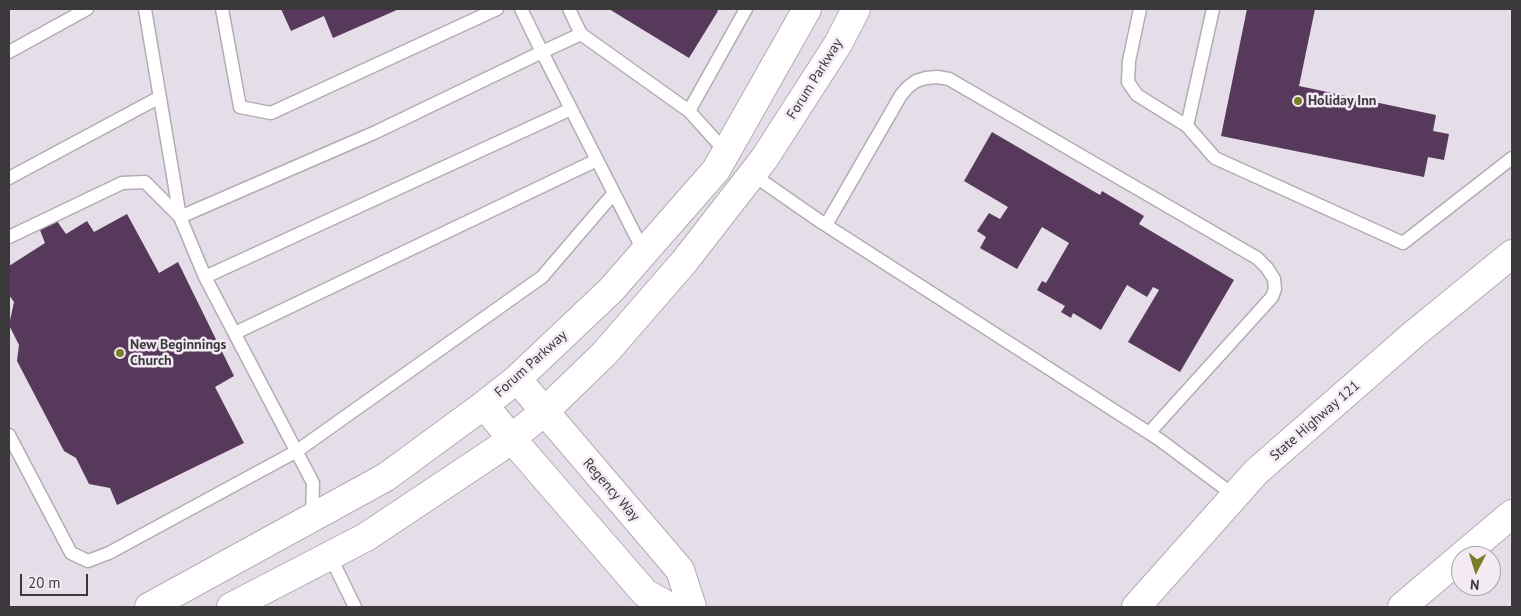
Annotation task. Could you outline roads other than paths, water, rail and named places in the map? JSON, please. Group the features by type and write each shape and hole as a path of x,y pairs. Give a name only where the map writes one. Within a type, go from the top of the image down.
{"main road":[{"name":"Forum Parkway","path":"150,607 386,476 517,379 611,290 716,170 807,9"},
{"name":"Forum Parkway","path":"231,607 366,537 490,454 544,412 604,354 669,279 764,159 838,44 856,9"},
{"path":"644,252 669,279"},
{"name":"State Highway 121","path":"1136,607 1256,472 1414,334 1512,254"},
{"name":"Regency Way","path":"517,379 680,570 692,607"},
{"path":"484,405 645,593 670,607"},
{"path":"1475,546 1512,514"},
{"path":"312,517 330,556"},
{"path":"1402,607 1451,566"}],"lane":[{"path":"9,52 88,9"},
{"path":"145,9 180,216 205,277 314,483 312,517"},
{"path":"222,9 240,107 271,114 497,9"},
{"path":"520,9 644,252"},
{"path":"570,9 581,34 689,111 726,152"},
{"path":"689,111 746,9"},
{"path":"1140,9 1129,61 1128,82 1137,95 1187,126 1215,158 1403,243 1512,158"},
{"path":"1187,126 1213,9"},
{"path":"180,216 376,132 581,34"},
{"path":"826,225 901,94 916,81 937,77 948,79 1257,258 1268,268 1274,279 1275,289 1272,297 1149,433"},
{"path":"9,178 160,97"},
{"path":"205,277 571,109"},
{"path":"235,333 597,160"},
{"path":"752,174 826,225 1160,440 1235,496"},
{"path":"9,237 122,182 145,182 180,216"},
{"path":"9,435 71,553 88,561 109,553 297,451 542,277 614,193"},
{"path":"330,556 355,607"}],"place":[{"name":"Holiday Inn","path":"1298,101"},
{"name":"New Beginnings Church","path":"120,353"}]}
